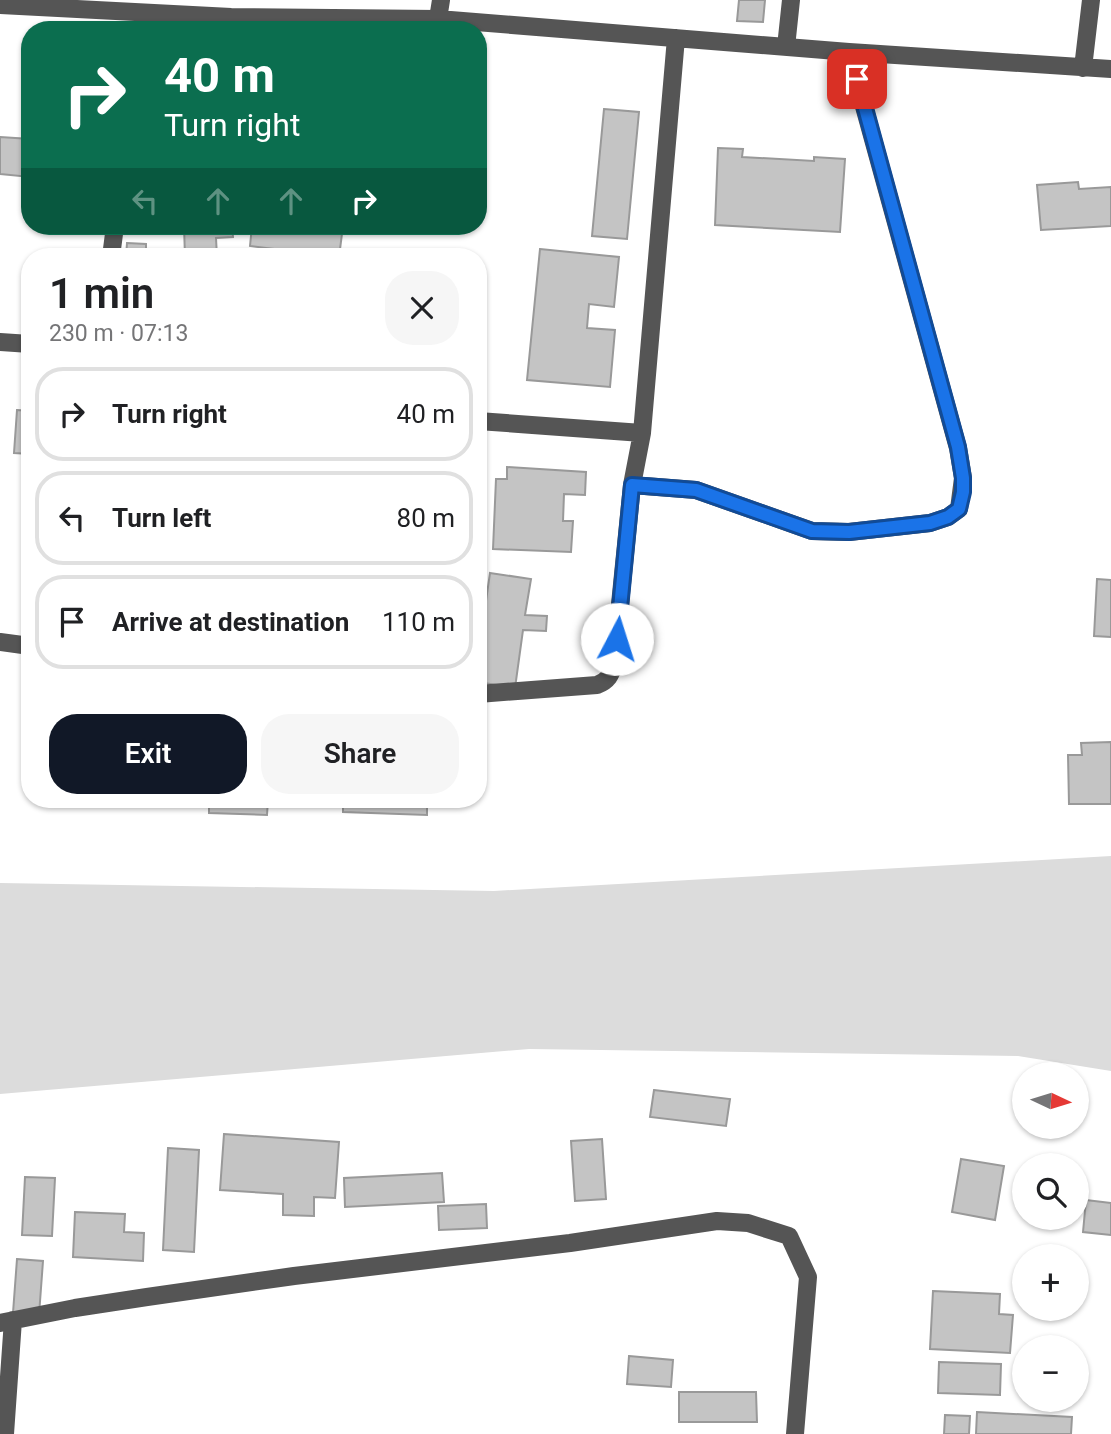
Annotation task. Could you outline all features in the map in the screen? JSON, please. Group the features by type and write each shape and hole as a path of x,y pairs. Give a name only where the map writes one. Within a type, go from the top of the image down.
{"street":[{"path":"438,19 441,0"},
{"path":"786,47 791,0"},
{"path":"1083,68 1091,0"},
{"path":"0,5 136,21 231,17 463,21"},
{"path":"487,23 849,52 1111,69"},
{"path":"487,693 597,685 611,675 632,485 642,433 676,38"},
{"path":"632,485 696,490 812,531 849,532 930,523 948,517 959,509 963,478 958,447 849,52"},
{"path":"0,342 21,343"},
{"path":"487,422 642,433"},
{"path":"0,642 21,645"},
{"path":"5,1434 6,1322 87,1306 294,1276 570,1243 717,1221 748,1223 789,1236 808,1277 795,1434"}],"shaded area":[{"path":"1111,856 1111,1071 1089,1067 1089,1062 1055,1062 1018,1056 529,1049 0,1094 0,883 494,891"}],"building":[{"path":"739,0 765,0 763,22 737,21"},
{"path":"604,109 639,112 627,239 592,236"},
{"path":"0,137 21,138 21,176 0,174"},
{"path":"718,148 743,149 742,157 814,161 814,157 845,159 840,232 715,225"},
{"path":"1078,182 1079,189 1111,187 1111,226 1041,230 1037,185"},
{"path":"184,235 233,235 216,238 217,248 185,248"},
{"path":"251,235 342,235 340,248 250,246"},
{"path":"127,243 146,244 146,248 127,248"},
{"path":"540,249 619,257 614,307 589,304 587,328 615,330 610,387 527,380"},
{"path":"17,410 21,410 21,453 14,453"},
{"path":"507,467 586,472 585,495 564,494 563,521 573,521 571,552 493,549 496,479 507,479"},
{"path":"490,573 531,579 525,615 547,616 546,631 523,630 515,688 487,683 487,594"},
{"path":"1097,579 1111,580 1111,637 1094,636"},
{"path":"1111,742 1111,804 1069,804 1068,755 1082,755 1081,743"},
{"path":"209,808 267,808 267,815 209,813"},
{"path":"343,808 427,808 427,815 343,812"},
{"path":"654,1090 730,1099 726,1126 650,1117"},
{"path":"224,1134 339,1142 335,1198 314,1197 314,1216 283,1215 283,1194 220,1190"},
{"path":"602,1139 606,1199 575,1201 571,1141"},
{"path":"168,1148 199,1150 194,1252 163,1250"},
{"path":"961,1159 1004,1166 995,1220 952,1212"},
{"path":"442,1173 444,1202 345,1207 344,1178"},
{"path":"25,1177 55,1178 52,1236 22,1235"},
{"path":"1089,1200 1111,1203 1111,1235 1083,1232 1089,1230"},
{"path":"486,1204 487,1228 439,1230 438,1206"},
{"path":"75,1212 125,1214 124,1232 144,1233 143,1261 73,1257"},
{"path":"17,1259 43,1261 39,1315 13,1313"},
{"path":"933,1291 1000,1294 999,1314 1012,1315 1010,1353 930,1349"},
{"path":"629,1356 673,1360 671,1387 627,1384"},
{"path":"939,1362 1001,1364 1000,1395 938,1393"},
{"path":"679,1392 756,1392 757,1422 679,1422"},
{"path":"977,1412 1072,1417 1071,1434 976,1434"},
{"path":"945,1415 970,1416 969,1434 944,1434"}],"route":[{"path":"617,639 632,485 696,490 812,531 849,532 930,523 948,517 959,509 963,478 958,447 857,79"}]}
